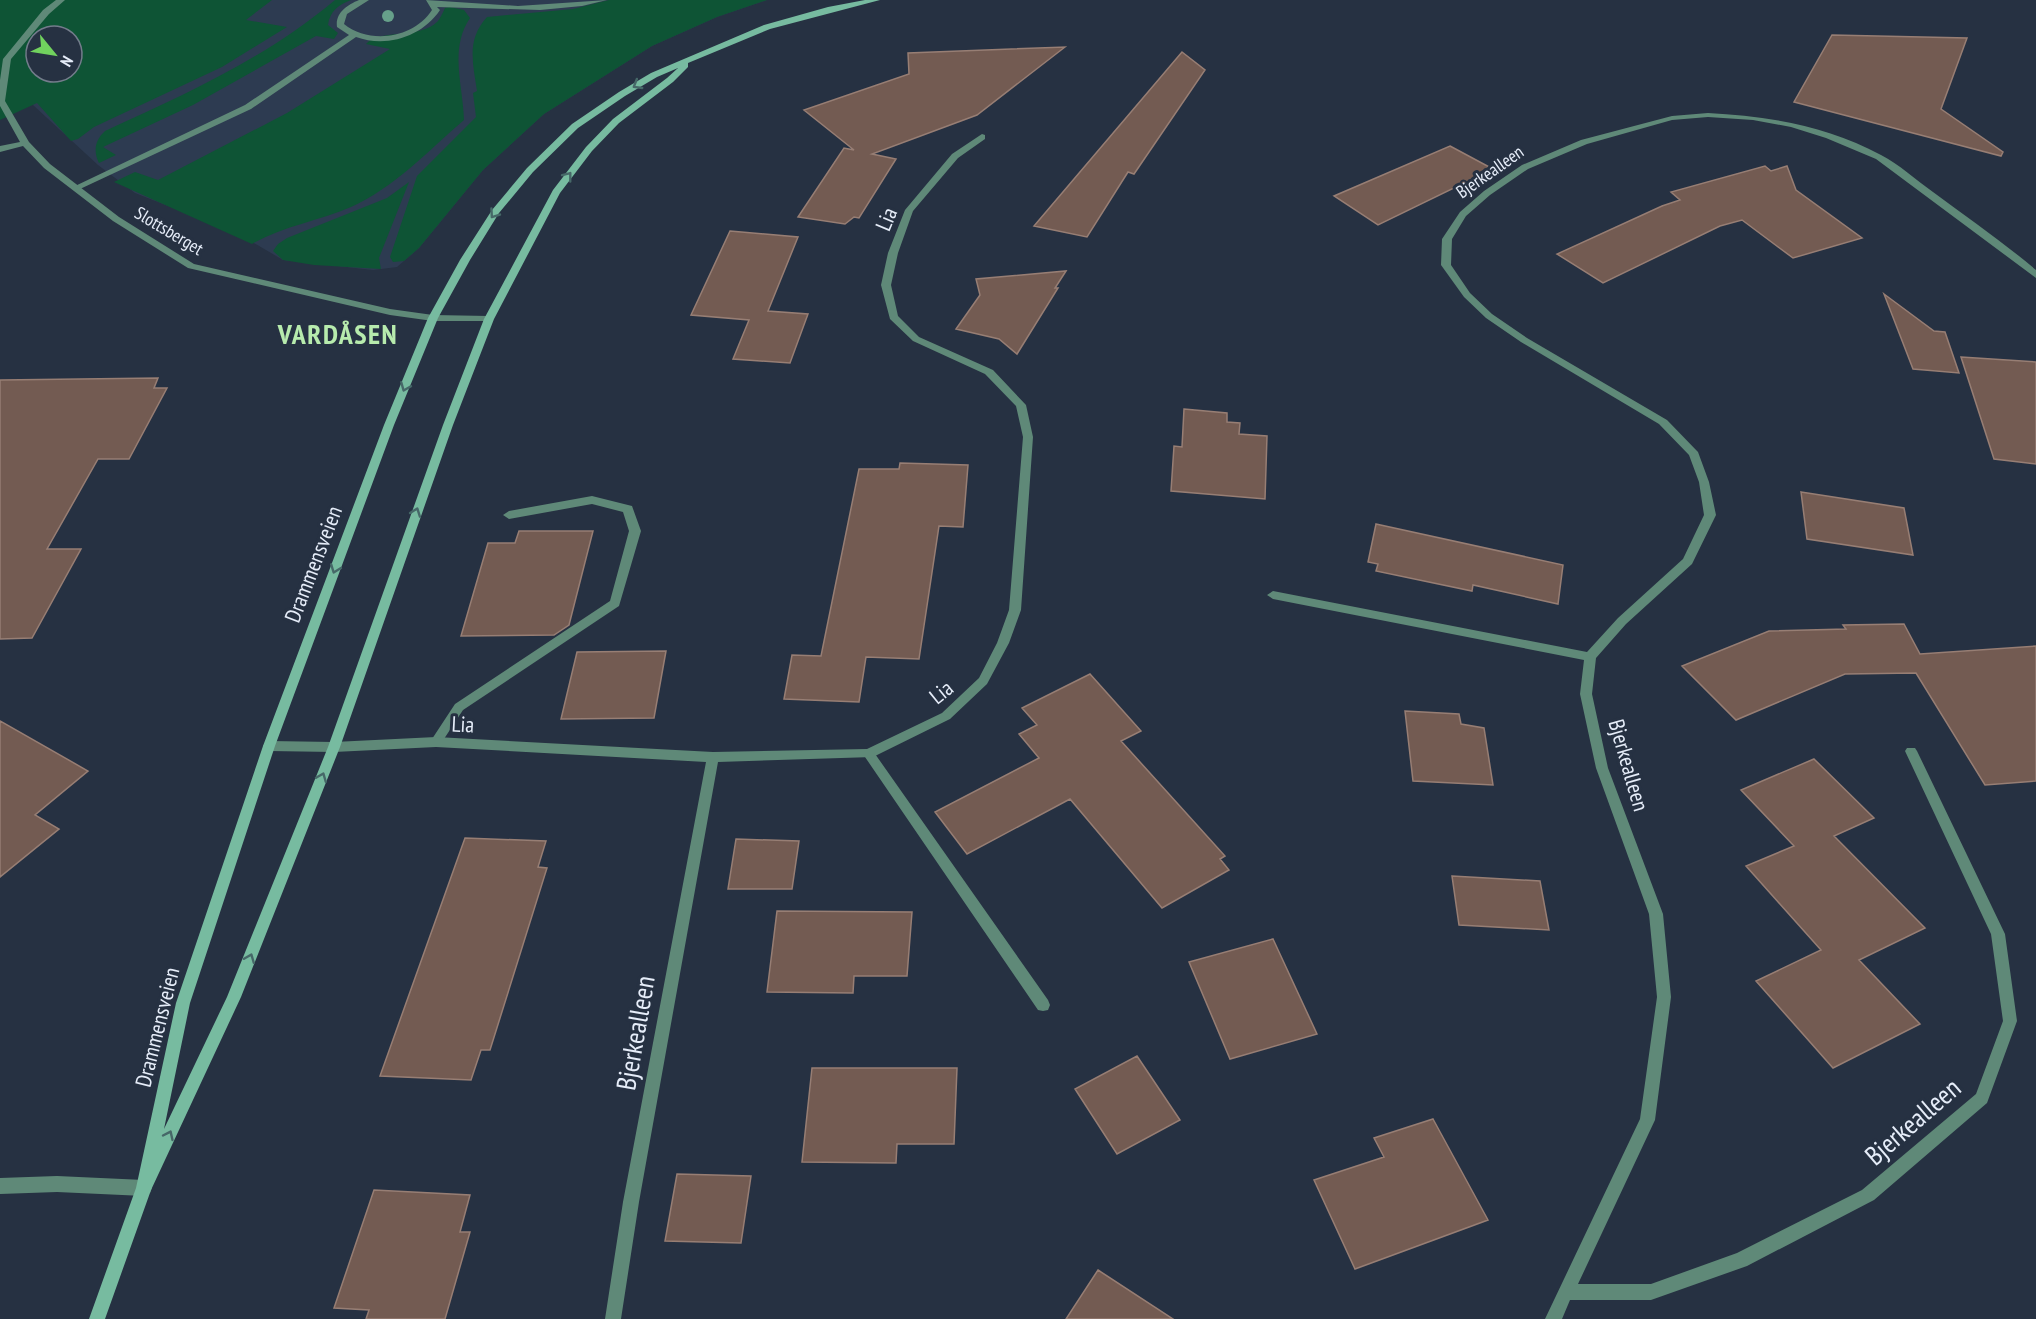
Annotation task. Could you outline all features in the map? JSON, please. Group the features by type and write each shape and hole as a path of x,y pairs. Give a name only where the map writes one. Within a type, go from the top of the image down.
{"main road":[{"name":"Drammensveien","path":"144,1188 183,1004 268,746 389,425 433,318 495,212 530,170 574,126 654,75 767,27 831,9 876,0"},
{"name":"Drammensveien","path":"97,1319 144,1188 234,997 334,747 444,436 489,319 556,192 589,149 616,121 670,80 690,60"}],"street":[{"name":"Slottsberget","path":"60,0 45,12 7,59 1,101 25,142 47,166 116,219 191,266 354,306 433,318 489,319"},
{"path":"365,0 354,5 340,18 340,25 345,31 354,35 383,38 414,31 433,17 436,10 430,2"},
{"path":"430,2 546,8 578,6 603,0"},
{"path":"77,187 248,107 354,35"},
{"name":"Bjerkealleen","path":"1553,1319 1647,1120 1664,997 1656,914 1602,768 1586,694 1590,657 1622,621 1688,561 1710,515 1704,482 1694,454 1663,422 1524,340 1489,316 1467,295 1446,265 1447,239 1463,214 1487,193 1525,167 1584,142 1634,126 1672,118 1708,115 1753,118 1792,125 1820,133 1879,157 2008,251 2036,275"},
{"name":"Lia","path":"268,746 334,747 436,742 713,758 869,754 946,716 983,681 1004,643 1015,610 1028,437 1021,405 989,372 916,339 893,317 886,285 893,253 909,210 955,156 982,136"},
{"path":"0,149 25,142"},
{"path":"436,742 459,707 615,603 635,531 628,510 592,500 509,515"},
{"path":"1274,595 1590,657"},
{"name":"Bjerkealleen","path":"1566,1292 1651,1292 1741,1260 1868,1195 1982,1098 2010,1021 1998,934 1911,751"},
{"path":"869,754 1043,1005"},
{"name":"Bjerkealleen","path":"613,1319 631,1202 713,758"},
{"path":"0,1186 57,1184 144,1188"}],"shaded area":[{"path":"126,0 767,0 717,17 652,46 544,114 483,170 419,248 397,267 373,270 283,260 237,233 135,193 98,165 33,105 18,82 24,79 24,84 84,84 84,28"}],"green space":[{"path":"0,0 272,0 246,20 287,27 222,67 94,127 78,139 71,141 37,103 0,120"},
{"path":"335,0 351,0 339,6 331,16 328,25 338,33 334,39 316,36 193,105 103,147 116,155 99,163 96,146 105,131 195,89 253,57 309,21"},
{"path":"609,0 767,0 717,17 652,46 544,114 483,170 419,248 404,261 393,262 390,257 417,176 476,117 473,93 477,91 473,52 476,34 487,17 573,9"},
{"path":"445,8 464,10 470,18 460,42 459,55 464,120 410,168 367,199 339,212 276,233 252,244 114,182 135,172 158,180 287,113 390,49 366,44 373,39 430,27 438,21"},
{"path":"409,182 379,258 381,269 314,265 283,260 273,251 287,238 387,198"}],"building":[{"path":"1832,35 1967,38 1941,109 2003,152 2001,156 1794,102"},
{"path":"1065,47 977,115 872,154 896,159 859,218 854,217 845,224 798,217 844,148 854,150 804,110 909,74 908,53"},
{"path":"1182,52 1205,70 1134,174 1128,172 1087,237 1034,226"},
{"path":"1450,146 1493,169 1378,225 1334,196"},
{"path":"1765,166 1771,171 1787,166 1796,190 1862,238 1793,258 1742,220 1720,226 1603,283 1557,254 1680,200 1671,192"},
{"path":"730,231 798,237 768,311 808,314 790,363 733,359 749,320 691,315"},
{"path":"1066,271 1017,354 999,339 956,329 980,295 976,279"},
{"path":"1884,294 1934,331 1945,332 1959,373 1913,369"},
{"path":"1961,357 2036,362 2036,464 1994,459"},
{"path":"158,378 154,388 167,388 129,459 98,459 47,549 81,549 32,638 0,639 0,380"},
{"path":"1184,409 1227,413 1227,422 1240,423 1239,434 1267,436 1265,499 1171,491 1174,446 1182,447"},
{"path":"900,463 968,465 963,527 939,526 919,659 866,657 859,702 784,699 792,655 821,656 859,469 899,469"},
{"path":"1801,492 1904,508 1913,555 1807,539"},
{"path":"1376,524 1563,565 1558,604 1473,585 1472,591 1376,571 1378,564 1368,562"},
{"path":"519,531 593,531 569,625 554,635 461,636 488,543 515,543"},
{"path":"1904,624 1920,654 2036,646 2036,781 1985,785 1916,673 1845,674 1736,720 1682,666 1769,631 1846,629 1843,625"},
{"path":"666,651 654,718 561,719 577,652"},
{"path":"1090,674 1141,731 1121,741 1225,856 1220,859 1229,870 1162,908 1070,799 967,854 935,812 1039,758 1019,734 1037,725 1022,708"},
{"path":"1405,711 1459,714 1461,724 1484,728 1493,785 1413,781"},
{"path":"0,721 88,771 35,815 59,829 0,877"},
{"path":"1814,759 1874,818 1834,836 1925,928 1859,960 1920,1024 1833,1068 1756,981 1821,950 1746,866 1794,846 1741,790"},
{"path":"465,838 546,841 538,867 547,868 490,1050 481,1050 471,1080 380,1076"},
{"path":"736,839 799,841 792,889 728,889"},
{"path":"1452,876 1540,881 1549,930 1459,925"},
{"path":"777,911 912,912 907,976 854,976 853,993 767,992"},
{"path":"1273,939 1317,1034 1230,1059 1189,962"},
{"path":"1137,1056 1180,1120 1117,1154 1075,1089"},
{"path":"812,1068 957,1068 954,1144 897,1144 896,1163 802,1162"},
{"path":"1433,1119 1488,1220 1355,1269 1314,1180 1384,1157 1374,1138"},
{"path":"677,1174 751,1176 741,1243 665,1241"},
{"path":"374,1190 470,1195 460,1232 470,1232 445,1319 366,1319 369,1310 334,1308"},
{"path":"1098,1270 1173,1319 1066,1319"}],"district":[{"name":"VARDÅSEN","path":"338,334"}]}
